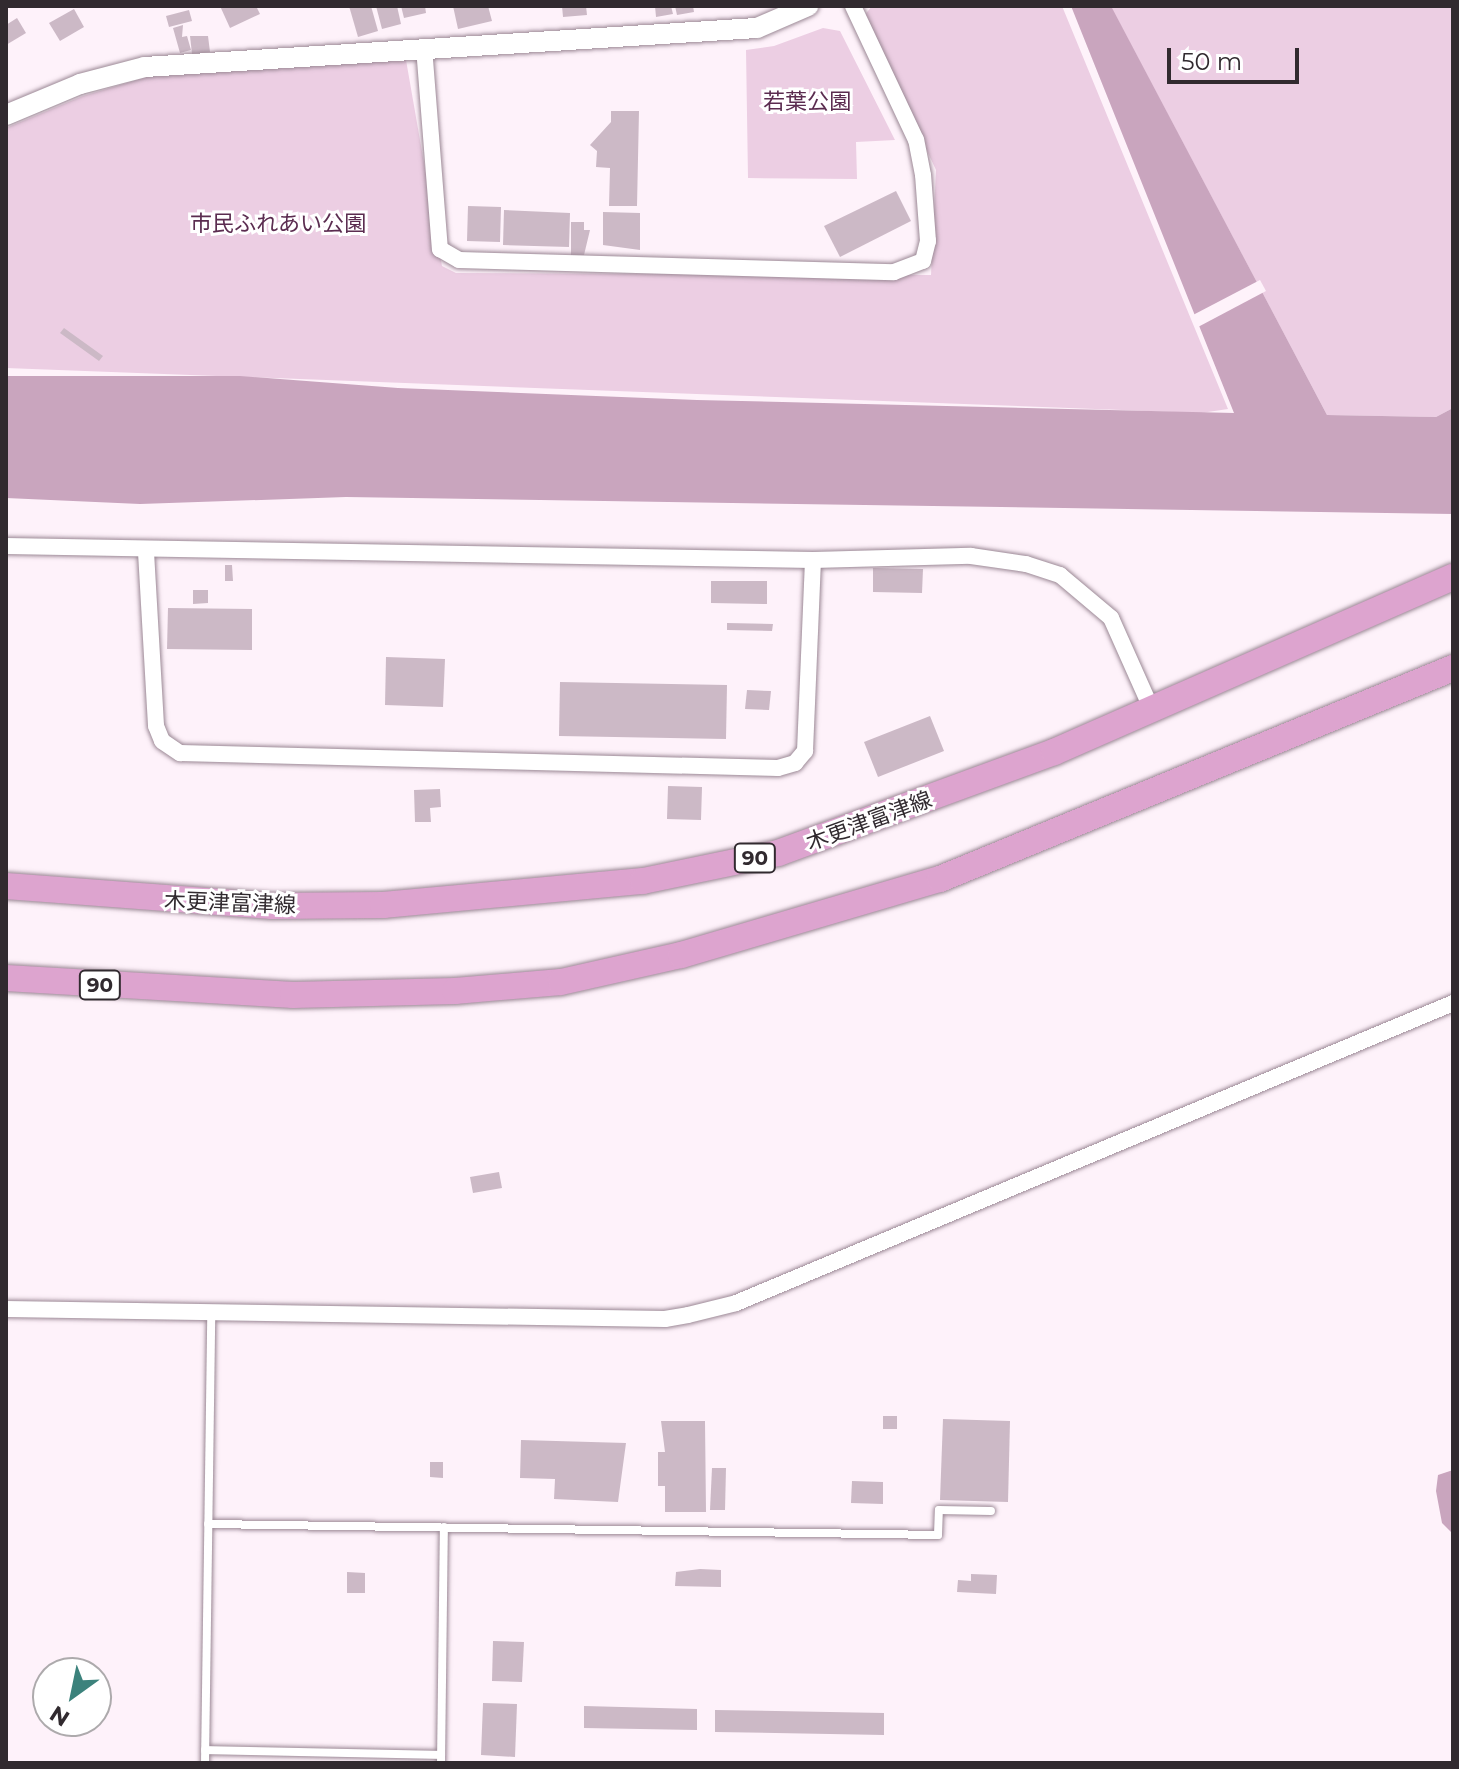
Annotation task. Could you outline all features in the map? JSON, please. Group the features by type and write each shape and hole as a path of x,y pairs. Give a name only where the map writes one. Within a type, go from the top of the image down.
{"main road":[{"name":"木更津富津線","path":"6,886 288,906 383,905 643,881 778,853 1054,752 1453,577"},
{"name":"90","path":"6,978 293,995 455,991 561,982 695,951 940,879 1453,668"}],"street":[{"path":"6,115 80,84 145,67 757,28 779,13 808,6"},
{"path":"424,47 440,249 459,260 894,272 923,261 928,241 923,175 916,140 853,6"},
{"path":"6,546 146,552 813,560 971,556 1026,564 1060,575 1111,618 1151,708"},
{"path":"146,552 156,726 162,741 180,753 778,768 795,763 805,751 813,560"},
{"path":"6,1309 665,1319 710,1310 1453,1003"}],"lane":[{"path":"205,1763 211,1314"},
{"path":"208,1524 938,1535 939,1510 991,1511"},
{"path":"205,1750 441,1759 444,1527"}],"green space":[{"name":"市民ふれあい公園","path":"872,6 1062,6 1228,409 1201,413 6,368 6,128 83,96 147,77 406,60 442,266 456,273 931,275 936,170 864,16"},
{"path":"1453,6 1453,408 1436,417 1327,415 1111,7"},
{"name":"若葉公園","path":"823,28 840,31 895,140 856,142 857,179 748,178 746,50 774,46"}],"shaded area":[{"path":"1071,6 1111,6 1327,415 1436,417 1453,408 1453,514 346,497 140,504 6,498 6,376 240,376 398,388 697,400 1234,413"},
{"path":"1453,1470 1453,1534 1442,1523 1436,1491 1438,1475"}],"pier":[{"path":"1260,280 1266,291 1198,327 1193,315"}],"building":[{"path":"220,6 256,6 260,14 230,28"},
{"path":"349,6 371,6 378,31 358,37"},
{"path":"376,6 397,6 401,24 382,29"},
{"path":"401,6 425,6 426,13 404,18"},
{"path":"453,6 488,6 492,21 458,29"},
{"path":"562,6 586,6 587,15 563,17"},
{"path":"655,6 671,6 673,14 656,17"},
{"path":"675,6 693,6 694,12 677,15"},
{"path":"74,9 84,27 60,41 49,23"},
{"path":"189,10 192,21 169,27 166,16"},
{"path":"17,18 26,33 6,45 6,25"},
{"path":"183,25 182,37 187,36 191,50 180,53 173,28"},
{"path":"190,36 208,36 210,52 192,54"},
{"path":"611,111 639,111 637,206 609,206 610,168 596,167 597,151 590,145 611,122"},
{"path":"896,191 911,221 840,257 824,226"},
{"path":"468,206 501,207 500,242 467,241"},
{"path":"504,210 570,213 569,247 503,245"},
{"path":"603,212 640,213 640,250 603,245"},
{"path":"571,222 584,222 584,230 590,230 584,255 571,255"},
{"path":"64,328 103,356 99,361 60,333"},
{"path":"225,565 232,565 233,581 225,581"},
{"path":"873,568 923,569 922,593 873,592"},
{"path":"711,581 767,581 767,604 711,603"},
{"path":"193,590 208,590 208,603 193,604"},
{"path":"168,608 252,609 252,650 167,649"},
{"path":"727,623 773,624 772,631 727,630"},
{"path":"386,657 445,659 443,707 385,705"},
{"path":"560,682 727,685 726,739 559,736"},
{"path":"747,690 771,691 769,710 745,709"},
{"path":"930,716 944,751 878,777 864,742"},
{"path":"668,786 702,787 701,820 667,819"},
{"path":"440,789 441,807 430,808 431,822 415,822 414,790"},
{"path":"499,1172 502,1188 473,1193 470,1177"},
{"path":"883,1416 897,1416 897,1429 883,1429"},
{"path":"943,1419 1010,1421 1008,1502 940,1500"},
{"path":"661,1421 705,1421 706,1512 665,1512 665,1486 658,1486 658,1452 665,1452"},
{"path":"521,1440 626,1443 618,1502 554,1499 555,1479 520,1478"},
{"path":"430,1462 443,1462 443,1478 430,1477"},
{"path":"712,1468 726,1468 725,1510 710,1510"},
{"path":"852,1481 883,1482 883,1504 851,1503"},
{"path":"721,1570 721,1587 675,1586 676,1572"},
{"path":"347,1572 365,1573 365,1593 347,1593"},
{"path":"971,1574 997,1575 996,1594 957,1592 958,1580 971,1581"},
{"path":"493,1641 524,1642 522,1682 492,1681"},
{"path":"483,1703 517,1704 515,1757 481,1755"},
{"path":"584,1706 697,1709 697,1730 584,1728"},
{"path":"715,1710 884,1713 884,1735 715,1732"}]}
